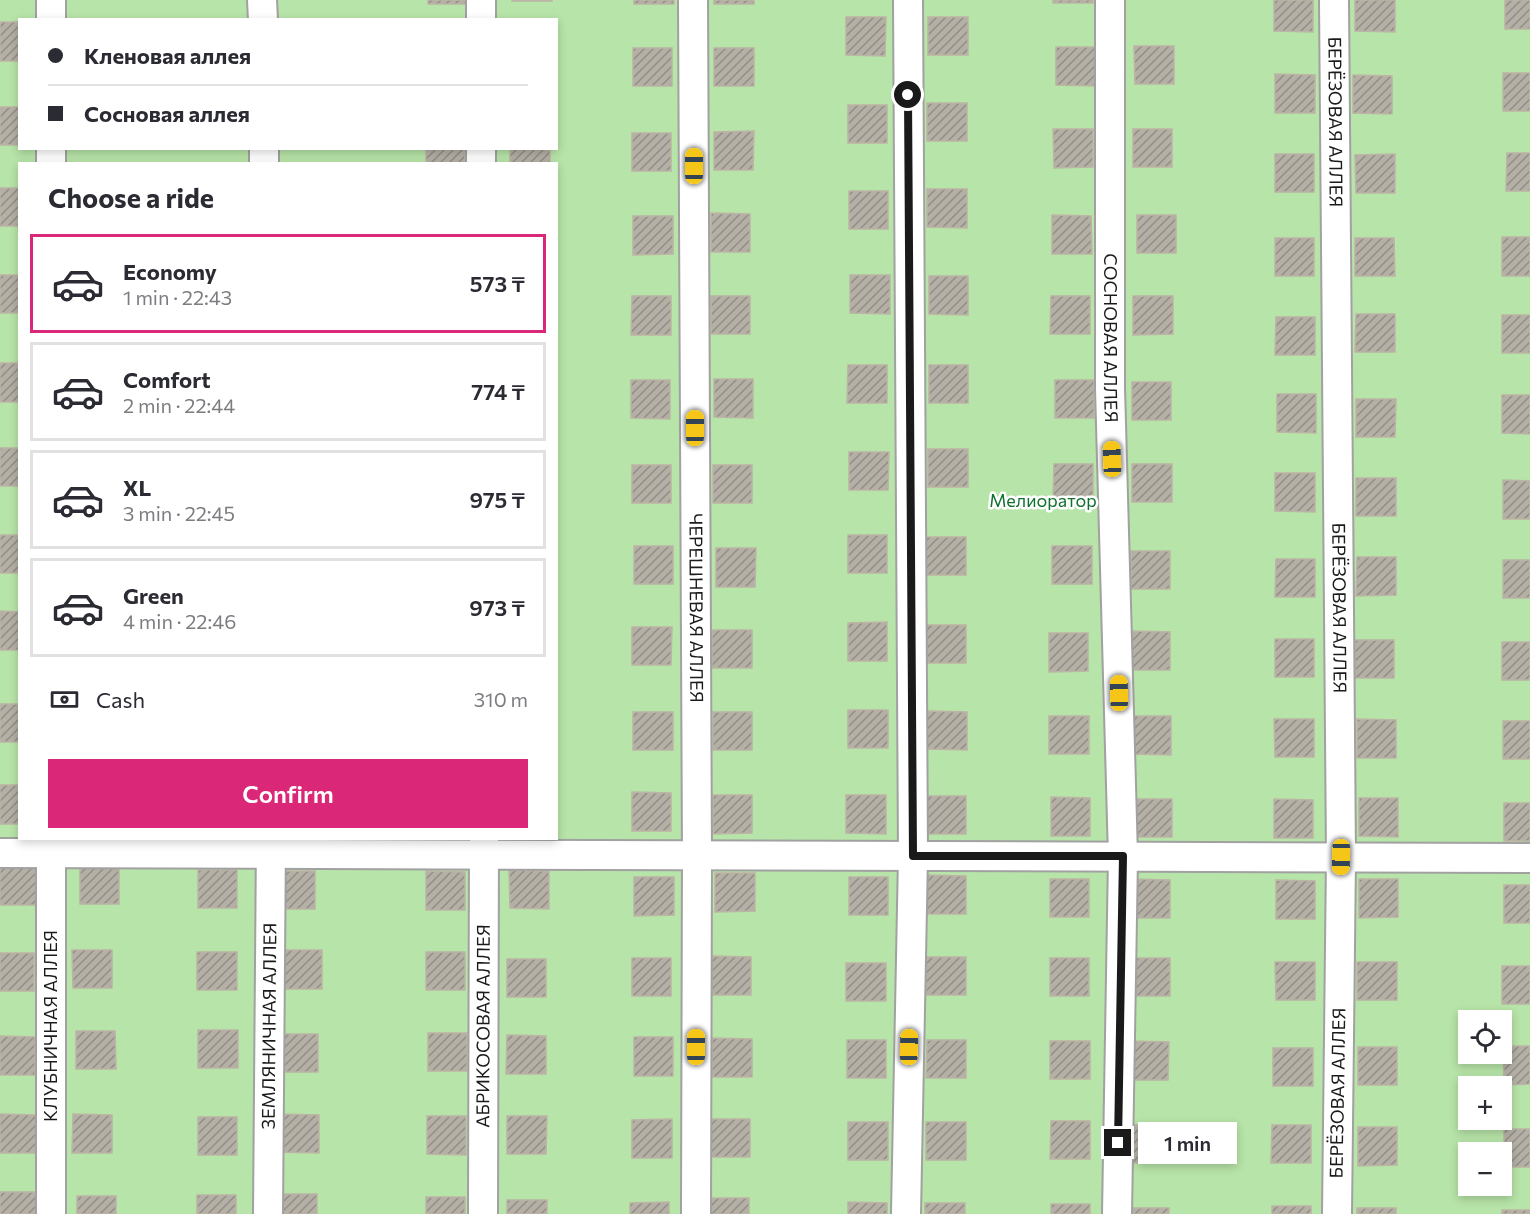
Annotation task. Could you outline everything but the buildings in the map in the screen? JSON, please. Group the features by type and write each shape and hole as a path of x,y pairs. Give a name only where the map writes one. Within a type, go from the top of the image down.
{"street":[{"path":"51,0 51,18"},
{"path":"262,0 263,18"},
{"path":"480,0 481,18"},
{"name":"ЧЕРЕШНЕВАЯ АЛЛЕЯ","path":"693,0 697,856 696,1214"},
{"path":"906,1214 913,856 908,0"},
{"name":"СОСНОВАЯ АЛЛЕЯ","path":"1110,0 1110,388 1123,856 1117,1214"},
{"name":"БЕРЁЗОВАЯ АЛЛЕЯ","path":"1335,0 1341,857 1337,1214"},
{"path":"0,854 51,846 271,846 484,847 697,856 1530,858"},
{"name":"КЛУБНИЧНАЯ АЛЛЕЯ","path":"51,846 51,1214"},
{"name":"ЗЕМЛЯНИЧНАЯ АЛЛЕЯ","path":"268,1214 271,846"},
{"name":"АБРИКОСОВАЯ АЛЛЕЯ","path":"483,1214 484,847"}],"green space":[{"name":"Мелиоратор","path":"0,0 1530,0 1530,1214 0,1214"}],"route":[{"path":"908,95 913,856 1123,856 1118,1143"}]}
